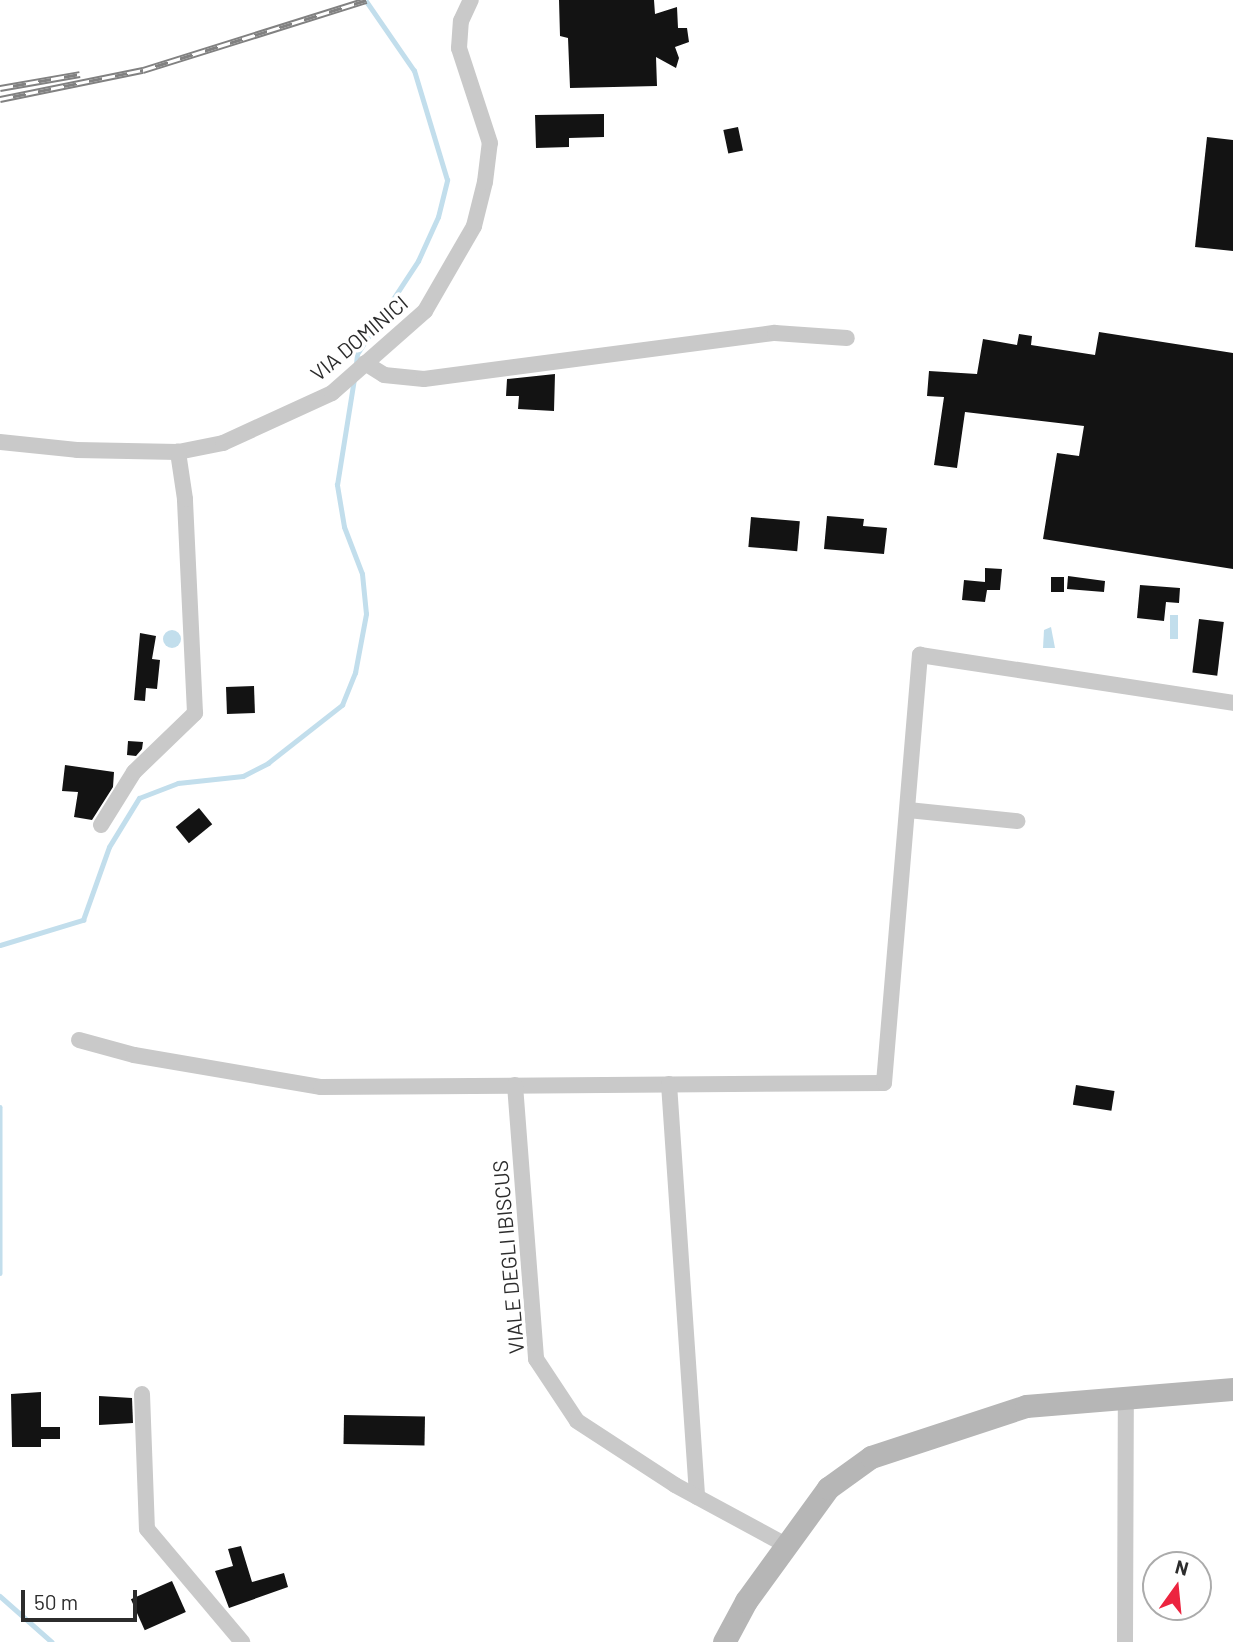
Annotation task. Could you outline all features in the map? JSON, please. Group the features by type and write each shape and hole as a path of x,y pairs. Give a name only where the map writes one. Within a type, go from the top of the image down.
{"street":[{"name":"VIA DOMINICI","path":"0,442 77,450 178,452 222,443 284,418 332,393 425,311 474,226 490,143 459,48 461,22 471,0"},
{"path":"363,365 384,375 424,379 775,333 847,338"},
{"path":"101,825 134,772 195,713 186,513 178,452"},
{"path":"79,1040 134,1055 321,1087 884,1083 920,655 1233,703"},
{"path":"908,810 1017,821"},
{"path":"669,1084 697,1497"},
{"name":"VIALE DEGLI IBISCUS","path":"515,1085 536,1359 577,1421 697,1497 786,1545"},
{"path":"724,1642 746,1601 828,1488 871,1457 998,1412 1126,1396 1233,1389"},
{"path":"142,1394 147,1529 242,1642"},
{"path":"1125,1642 1126,1396"}],"water":[{"path":"1170,615 1178,615 1178,639 1170,639"},
{"path":"1051,627 1055,648 1043,648 1044,630"},
{"path":"172,630 178,633 181,639 178,645 172,648 166,645 163,639 166,633"}],"building":[{"path":"559,0 654,0 655,14 677,7 678,28 687,28 689,42 675,47 679,58 676,68 656,57 657,86 570,88 568,38 560,36"},
{"path":"604,114 604,137 569,138 569,147 536,148 535,115"},
{"path":"738,127 743,150 728,154 723,130"},
{"path":"1207,137 1233,140 1233,251 1195,247"},
{"path":"1099,332 1233,353 1233,569 1043,539 1057,453 1079,456 1084,426 965,412 957,468 934,465 944,397 927,396 929,371 977,374 983,339 1017,345 1019,334 1032,336 1031,345 1095,355"},
{"path":"555,374 554,411 518,409 519,396 506,396 507,379"},
{"path":"827,516 864,519 863,526 887,528 884,554 824,549"},
{"path":"751,517 800,521 797,551 748,547"},
{"path":"985,568 1002,569 1000,590 987,590 985,602 962,600 964,580 985,582"},
{"path":"1068,576 1105,581 1104,592 1067,589"},
{"path":"1051,577 1064,577 1064,592 1051,592"},
{"path":"1140,585 1180,588 1179,603 1166,602 1164,621 1137,618"},
{"path":"1199,619 1224,622 1217,676 1192,673"},
{"path":"140,633 156,636 152,659 160,660 157,689 146,688 145,701 134,700"},
{"path":"254,686 255,713 227,714 226,687"},
{"path":"128,741 143,742 142,749 136,756 127,755"},
{"path":"65,765 114,772 113,787 92,820 74,817 78,792 62,791"},
{"path":"199,808 212,824 189,843 176,827"},
{"path":"1076,1085 1115,1091 1111,1111 1073,1105"},
{"path":"41,1392 41,1427 60,1427 60,1439 41,1439 41,1447 12,1447 11,1394"},
{"path":"99,1396 132,1398 133,1423 99,1425"},
{"path":"344,1415 425,1416 424,1445 343,1444"},
{"path":"241,1546 252,1582 284,1573 288,1587 229,1608 215,1571 233,1566 228,1549"},
{"path":"172,1581 186,1612 145,1630 131,1599"}],"waterway":[{"path":"356,364 357,354 418,261 438,217 447,180 414,71 365,0"},
{"path":"0,945 83,920 109,847 139,798 178,783 243,776 268,763 342,705 355,673 366,614 362,574 344,527 337,485 354,379"},
{"path":"0,1107 0,1273"},
{"path":"0,1596 52,1642"}],"railway":[{"path":"0,99 143,70 366,0"},
{"path":"0,88 80,74"}]}
